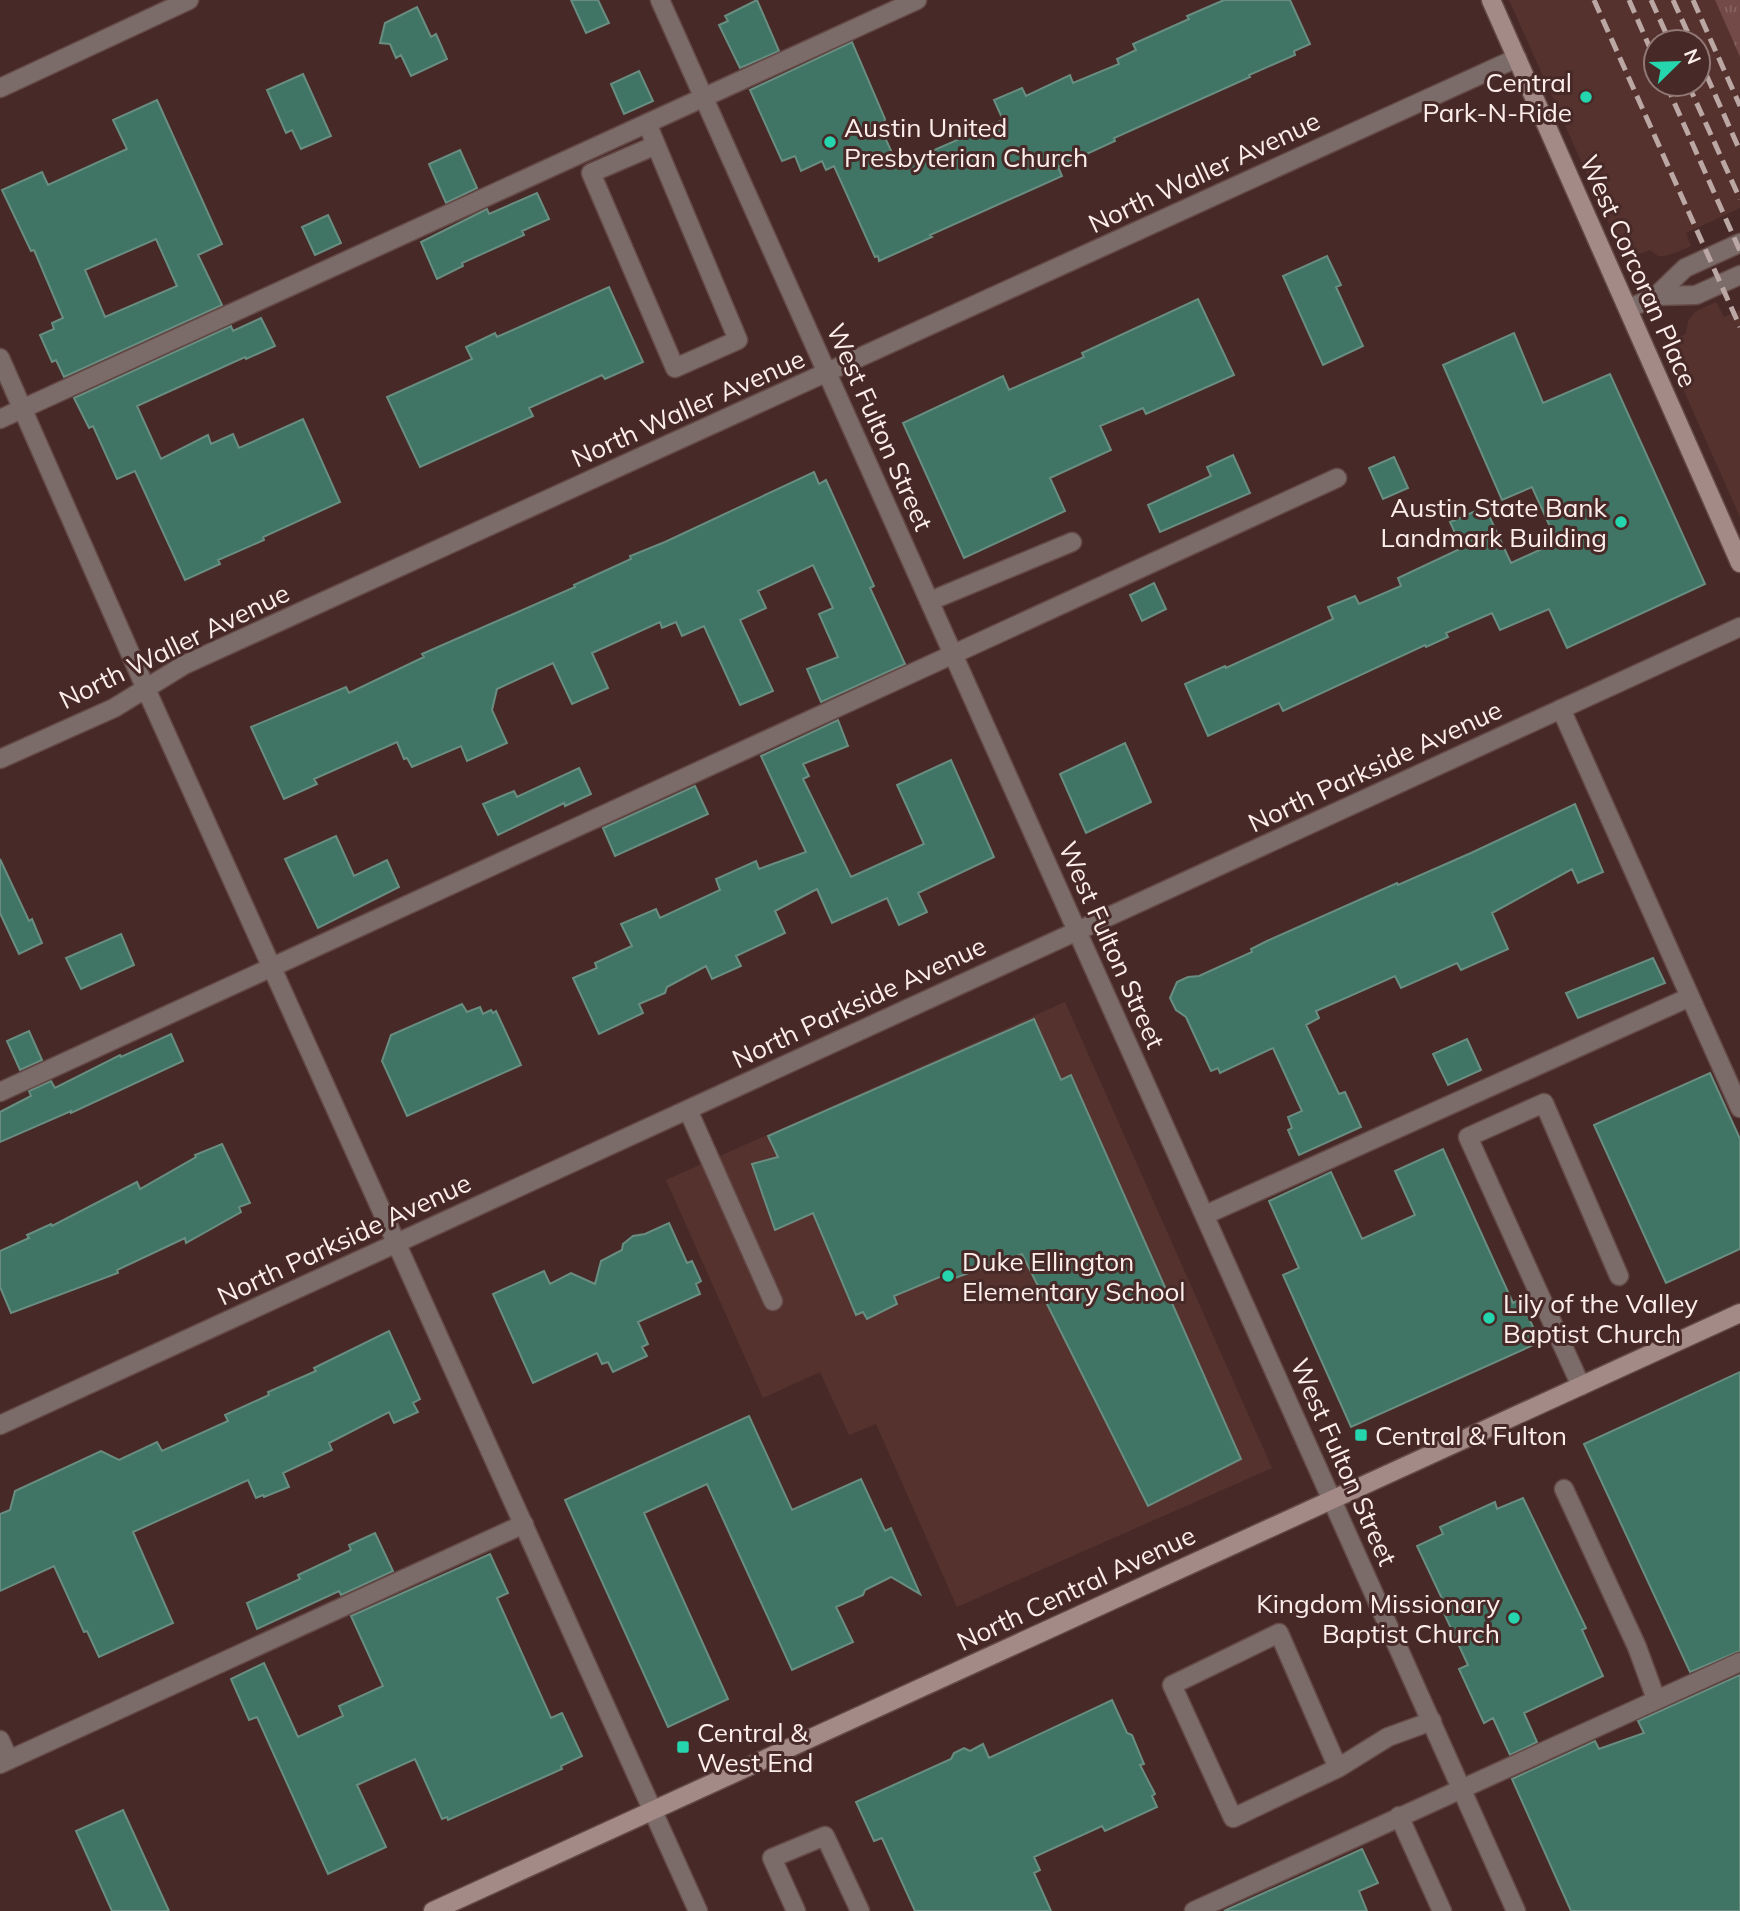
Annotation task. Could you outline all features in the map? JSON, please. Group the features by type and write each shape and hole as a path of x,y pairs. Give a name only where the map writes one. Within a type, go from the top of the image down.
{"street":[{"path":"0,88 189,0"},
{"name":"West Fulton Street","path":"660,0 1516,1911"},
{"path":"0,419 917,0"},
{"name":"West Corcoran Place","path":"1491,0 1740,563"},
{"name":"North Waller Avenue","path":"0,760 114,708 184,665 1517,58"},
{"path":"647,123 738,341 675,368 591,173 656,145"},
{"path":"1628,309 1656,296 1685,268 1740,243"},
{"path":"1656,296 1696,295 1740,275"},
{"path":"0,358 146,689 698,1911"},
{"path":"0,1092 1337,478"},
{"path":"930,601 1072,542"},
{"name":"North Parkside Avenue","path":"0,1425 1740,627"},
{"path":"1561,709 1740,1108"},
{"path":"1205,1216 1690,997"},
{"path":"1581,1386 1468,1137 1544,1103 1619,1276"},
{"path":"688,1110 773,1301"},
{"name":"North Central Avenue","path":"433,1911 1740,1313"},
{"path":"1564,1489 1637,1647 1656,1699"},
{"path":"0,1740 4,1762 524,1524"},
{"path":"1338,1768 1279,1633 1172,1685 1233,1818 1338,1768 1388,1737 1432,1721"},
{"path":"1194,1911 1740,1662"},
{"path":"1399,1816 1442,1911"},
{"path":"796,1911 772,1858 825,1836 860,1911"}],"shaded area":[{"path":"1509,0 1715,0 1740,57 1740,208 1686,233 1691,246 1678,252 1658,256 1650,250 1627,259"},
{"path":"1716,302 1724,317 1740,310 1740,517 1664,346 1664,343 1686,334 1688,321 1695,312"},
{"name":"Duke Ellington Elementary School","path":"1065,1002 1272,1468 957,1607 876,1424 849,1435 820,1372 763,1398 666,1180"}],"green space":[{"path":"1715,0 1740,0 1740,57"}],"building":[{"path":"571,0 598,0 609,23 586,33"},
{"path":"757,0 779,51 740,68 719,25 728,21 725,16"},
{"path":"1224,0 1290,0 1310,44 1294,51 1295,55 1249,75 1250,77 1114,138 1115,141 1058,167 1062,176 879,261 834,166 826,170 822,161 801,171 795,156 782,161 750,90 852,42 885,119 882,131 898,166 1003,120 994,100 1022,88 1026,96 1070,75 1073,83 1119,64 1117,59 1136,50 1133,44"},
{"path":"417,7 431,37 436,34 447,59 411,76 401,55 396,58 390,44 380,43 385,23"},
{"path":"639,71 653,101 624,114 611,84"},
{"path":"303,74 331,136 301,149 292,130 286,133 267,90"},
{"path":"157,100 222,244 198,255 222,305 64,377 56,360 52,362 40,335 54,329 52,323 63,318 34,250 31,251 2,190 42,172 48,185 127,149 113,120","holes":["156,239 177,286 105,317 85,270"]},
{"path":"460,150 477,188 446,203 429,164"},
{"path":"537,193 549,219 522,231 524,235 462,263 463,266 437,279 421,242 487,209 489,214"},
{"path":"328,215 341,243 315,255 302,227"},
{"path":"1327,256 1341,285 1336,287 1363,346 1323,365 1283,276"},
{"path":"609,287 643,362 605,379 602,375 529,408 533,416 420,467 387,397 472,359 466,347 495,333 497,337"},
{"path":"1198,299 1234,375 1146,414 1143,408 1100,426 1111,450 1050,478 1065,511 964,558 903,423 1003,376 1009,390 1084,357 1082,353"},
{"path":"261,318 275,346 137,406 161,459 208,435 211,444 233,434 239,448 303,419 340,502 263,537 264,540 218,560 220,564 185,580 135,471 117,479 93,426 89,428 74,398 231,326 233,331"},
{"path":"1514,333 1543,403 1610,374 1705,584 1567,648 1549,609 1500,630 1492,613 1446,633 1448,637 1426,647 1425,645 1283,711 1279,703 1208,736 1185,684 1333,619 1328,607 1355,596 1359,604 1401,586 1398,578 1462,548 1450,522 1485,507 1511,563 1557,542 1532,487 1502,500 1443,365"},
{"path":"1233,455 1250,493 1160,532 1148,505 1211,476 1207,467"},
{"path":"1394,457 1408,488 1383,499 1369,468"},
{"path":"814,472 819,484 826,480 874,586 870,588 905,664 821,702 807,669 838,657 819,614 833,608 813,565 758,591 766,608 740,620 773,691 740,705 704,626 682,636 676,622 662,628 660,622 592,653 608,688 572,704 553,663 497,689 492,710 507,743 467,761 461,746 412,767 407,758 404,759 397,742 314,779 317,784 284,799 251,727 346,687 349,693 424,657 422,654 575,587 574,585 631,559 630,556"},
{"path":"1154,583 1166,609 1142,621 1130,595"},
{"path":"838,720 848,746 803,764 809,776 803,779 851,877 924,844 897,785 951,760 994,857 918,893 927,912 899,925 887,898 832,923 817,889 775,911 785,933 736,956 741,966 712,979 706,966 667,987 665,993 639,1004 643,1013 599,1034 573,978 597,968 595,963 632,946 621,924 656,909 660,918 720,890 716,879 756,861 759,869 806,852 761,756"},
{"path":"1125,743 1151,802 1086,833 1060,774"},
{"path":"579,768 591,794 565,806 564,803 498,835 483,804 514,791 517,797"},
{"path":"695,786 708,814 615,856 603,828"},
{"path":"1575,804 1603,872 1578,883 1572,869 1492,913 1508,949 1461,970 1457,963 1401,988 1395,976 1316,1011 1319,1018 1306,1025 1339,1094 1345,1092 1361,1127 1299,1155 1288,1130 1292,1128 1288,1117 1302,1111 1273,1048 1220,1073 1218,1068 1211,1071 1186,1017 1176,1010 1170,998 1177,982 1199,976 1252,952 1251,949 1267,941 1471,853"},
{"path":"336,836 354,876 387,860 399,887 318,928 285,859"},
{"path":"0,859 42,943 19,954 0,913"},
{"path":"121,934 134,965 81,989 66,958"},
{"path":"1653,958 1665,983 1578,1018 1566,993"},
{"path":"462,1004 467,1012 480,1007 483,1014 496,1011 521,1065 407,1116 382,1061 391,1035"},
{"path":"1034,1019 1061,1080 1071,1075 1241,1459 1148,1506 1022,1254 952,1279 949,1273 894,1296 897,1304 867,1319 863,1312 856,1315 813,1213 775,1230 752,1164 778,1157 768,1136"},
{"path":"29,1031 42,1060 20,1070 7,1041"},
{"path":"171,1034 183,1061 71,1113 0,1142 0,1112 31,1096 29,1091 51,1081 55,1088 120,1055 121,1057"},
{"path":"1467,1039 1481,1070 1448,1085 1433,1054"},
{"path":"1710,1073 1740,1139 1740,1249 1666,1283 1594,1125"},
{"path":"222,1144 250,1203 239,1207 241,1212 186,1243 185,1238 117,1270 118,1273 11,1313 0,1287 0,1251 29,1238 27,1235 51,1224 52,1226 137,1182 140,1189 196,1157 195,1155"},
{"path":"1443,1149 1513,1303 1520,1299 1540,1342 1351,1427 1283,1275 1299,1268 1269,1201 1331,1172 1362,1239 1415,1215 1395,1171"},
{"path":"669,1223 687,1263 692,1261 701,1281 696,1284 700,1294 638,1322 648,1344 642,1347 647,1356 613,1372 608,1362 602,1364 597,1353 533,1383 493,1294 544,1271 550,1284 571,1273 595,1284 601,1261 622,1250 623,1244 633,1236 645,1234"},
{"path":"389,1331 420,1399 413,1403 418,1412 394,1423 389,1412 329,1443 332,1450 283,1473 289,1487 256,1498 248,1480 133,1532 173,1623 99,1657 87,1631 84,1632 54,1566 0,1591 0,1514 10,1510 15,1491 101,1451 119,1460 157,1442 162,1451 228,1421 225,1415 316,1371 314,1368"},
{"path":"1740,1372 1740,1651 1690,1672 1584,1444"},
{"path":"749,1416 792,1510 861,1479 885,1531 891,1528 920,1594 891,1577 865,1590 863,1595 836,1607 853,1642 792,1670 707,1484 644,1513 728,1699 668,1727 565,1500"},
{"name":"Kingdom Missionary Baptist Church","path":"1523,1498 1586,1628 1582,1630 1603,1676 1524,1713 1537,1742 1510,1755 1493,1718 1484,1723 1459,1669 1468,1665 1442,1609 1446,1607 1417,1546 1443,1534 1440,1527 1495,1502 1497,1509"},
{"path":"375,1533 393,1571 341,1595 339,1591 257,1629 247,1603 300,1579 298,1575 351,1550 349,1545"},
{"path":"490,1554 508,1593 497,1598 551,1718 562,1713 582,1756 561,1766 562,1769 448,1820 447,1817 442,1819 415,1759 357,1785 386,1847 328,1874 257,1717 249,1720 231,1679 264,1663 298,1737 343,1716 339,1706 383,1686 351,1616"},
{"path":"1740,1675 1740,1911 1571,1911 1512,1779 1595,1741 1599,1749 1644,1733 1638,1721"},
{"path":"1112,1700 1127,1733 1132,1735 1144,1764 1140,1765 1155,1794 1152,1796 1157,1807 1105,1831 1102,1826 1034,1857 1040,1870 1034,1873 1051,1911 915,1911 882,1838 874,1841 856,1802 951,1759 954,1753 964,1748 970,1751 983,1744 989,1758"},
{"path":"123,1810 169,1911 112,1911 76,1831"},
{"path":"1362,1849 1378,1883 1359,1891 1367,1911 1224,1911"}],"railway":[{"path":"1594,0 1740,327"},
{"path":"1629,0 1642,30"},
{"path":"1651,0 1664,28"},
{"path":"1673,0 1686,28"},
{"path":"1693,0 1740,106"},
{"path":"1712,88 1740,151"},
{"path":"1672,98 1740,251"},
{"path":"1694,98 1740,199"}],"place":[{"name":"Central Park-N-Ride","path":"1586,97"},
{"name":"Austin United Presbyterian Church","path":"830,142"},
{"name":"Austin State Bank Landmark Building","path":"1621,522"},
{"name":"Duke Ellington Elementary School","path":"948,1276"},
{"name":"Lily of the Valley Baptist Church","path":"1489,1318"},
{"name":"Central & Fulton","path":"1361,1435"},
{"name":"Kingdom Missionary Baptist Church","path":"1514,1618"},
{"name":"Central & West End","path":"683,1747"}]}
